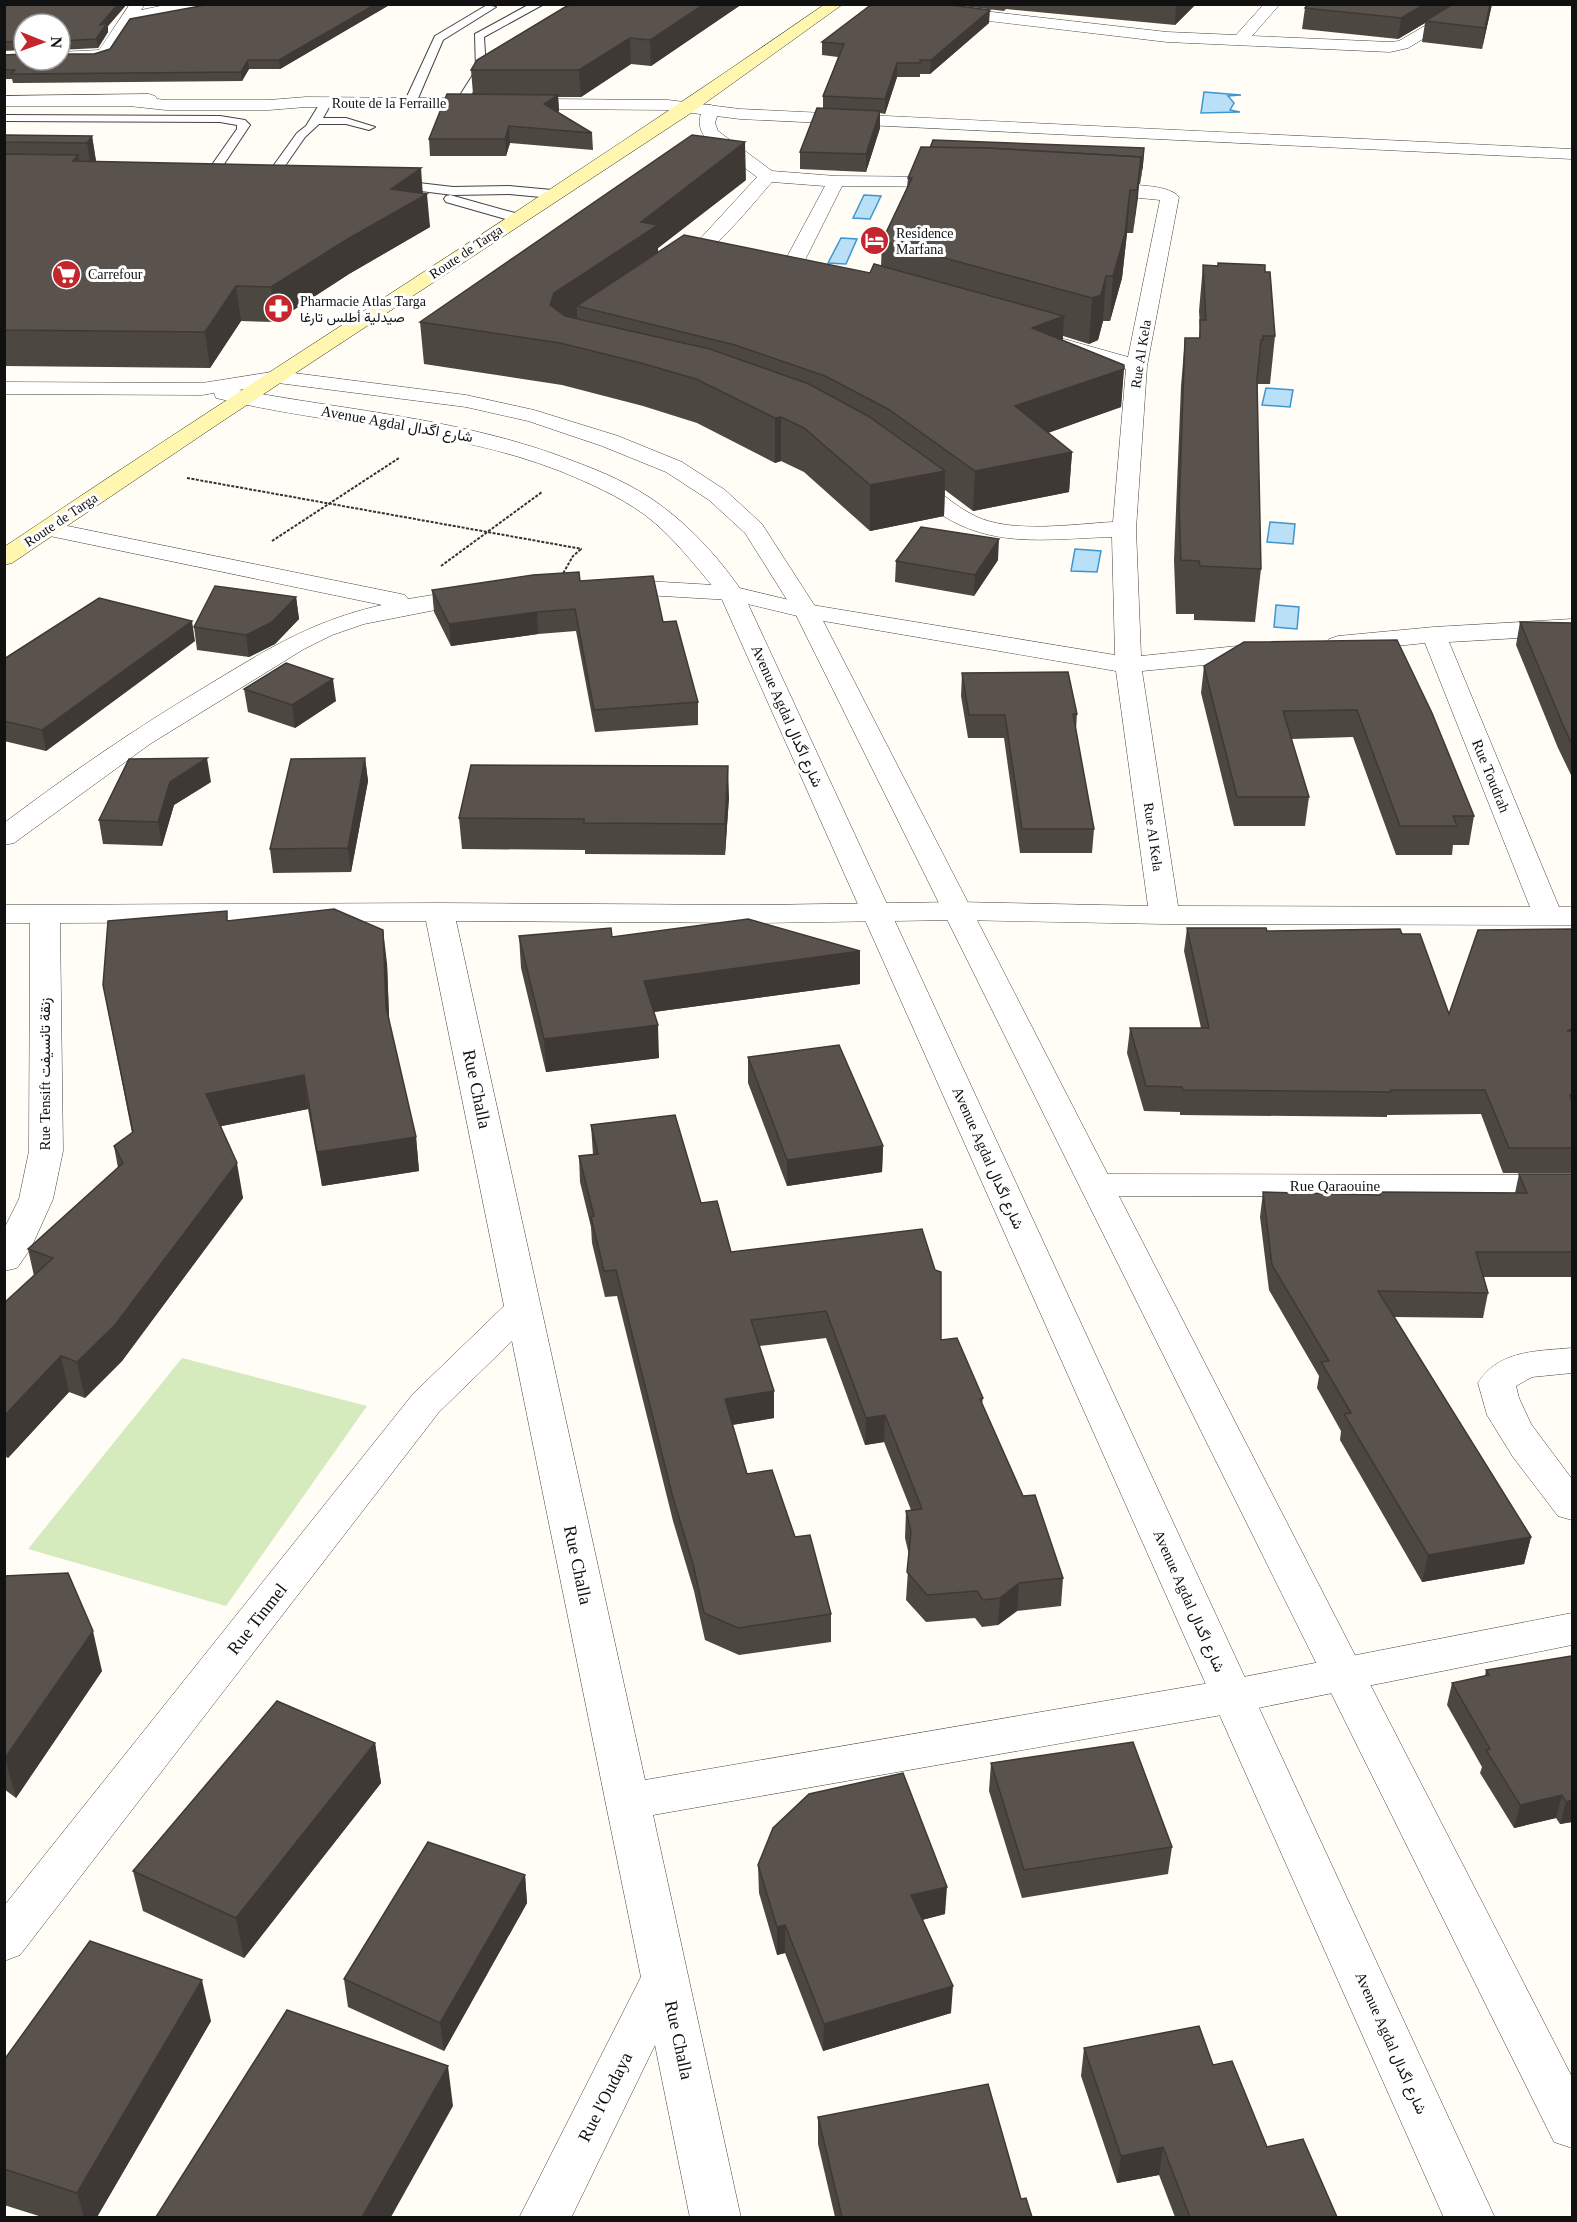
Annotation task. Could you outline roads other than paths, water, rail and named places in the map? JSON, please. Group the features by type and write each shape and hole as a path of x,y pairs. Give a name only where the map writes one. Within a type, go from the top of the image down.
{"main road":[{"name":"Route de Targa","path":"4,558 552,194 688,107 836,4"}],"street":[{"path":"72,56 102,55 134,11 196,4"},
{"path":"879,4 1167,37 1403,45 1474,4"},
{"path":"1240,40 1273,4"},
{"path":"1069,26 1091,10"},
{"name":"Route de la Ferraille","path":"4,101 129,101 166,105 269,105 315,102 630,104 688,107 752,115 1572,154"},
{"path":"711,110 707,119 712,135 767,176 836,181 975,182"},
{"path":"657,277 706,244 767,176"},
{"path":"791,268 836,181"},
{"name":"Rue Al Kela","path":"1076,188 1156,192 1170,197 1137,366 1124,529 1128,665 1164,915"},
{"path":"706,244 727,250"},
{"path":"770,262 814,275"},
{"path":"1033,336 1137,366"},
{"name":"Avenue Agdal شارع اگدال","path":"202,389 278,377 466,401 534,416 610,441 674,466 717,495 754,529 806,611 1343,1673 1560,2075 1572,2126"},
{"path":"4,388 202,389"},
{"name":"Avenue Agdal شارع اگدال","path":"202,389 244,398 427,427 500,442 564,464 620,488 660,516 693,549 731,593 1470,2217"},
{"path":"893,466 960,516 986,528 1023,531 1124,529"},
{"path":"48,528 396,600"},
{"path":"558,583 731,593 806,611 1128,665 1434,635 1572,627"},
{"path":"4,837 95,769 186,709 265,661 336,625 380,612 496,591"},
{"name":"Rue Toudrah","path":"1434,635 1560,916"},
{"path":"4,914 958,911 1164,915 1560,916"},
{"name":"Rue Challa","path":"439,912 716,2217"},
{"name":"Rue Tensift زنقة تانسيفت","path":"4,1260 13,1248 36,1199 46,1151 45,915"},
{"name":"Rue Qaraouine","path":"1096,1185 1572,1186"},
{"name":"Rue Tinmel","path":"4,1941 426,1403 524,1308"},
{"path":"1572,1361 1519,1366 1504,1374 1497,1383 1498,1399 1509,1422 1572,1506"},
{"path":"628,1801 1233,1696 1572,1629"},
{"name":"Rue l'Oudaya","path":"544,2217 665,1977"}],"lane":[{"path":"461,103 482,70 479,36 539,4"},
{"path":"410,103 439,38 491,7"},
{"path":"267,183 301,135 315,121 315,102"},
{"path":"301,135 297,133 296,128 315,102"},
{"path":"4,118 232,120 244,125 200,182 226,182"},
{"path":"315,121 346,121 369,127"},
{"path":"382,187 448,194 520,190 552,194"},
{"path":"448,194 494,213 518,218"}],"water":[{"path":"1204,92 1241,95 1228,96 1234,103 1230,110 1240,112 1201,113"},
{"path":"864,195 881,196 870,219 853,218"},
{"path":"841,238 857,239 846,264 828,263"},
{"path":"1266,388 1293,390 1290,407 1262,405"},
{"path":"1270,522 1295,524 1293,544 1267,542"},
{"path":"1075,549 1101,551 1097,572 1071,571"},
{"path":"1276,605 1299,607 1297,629 1274,627"}],"place":[{"name":"Residence Marfana","path":"875,241"},
{"name":"Carrefour","path":"67,274"},
{"name":"Pharmacie Atlas Targa صيدلية أطلس تارغا","path":"279,309"}]}
